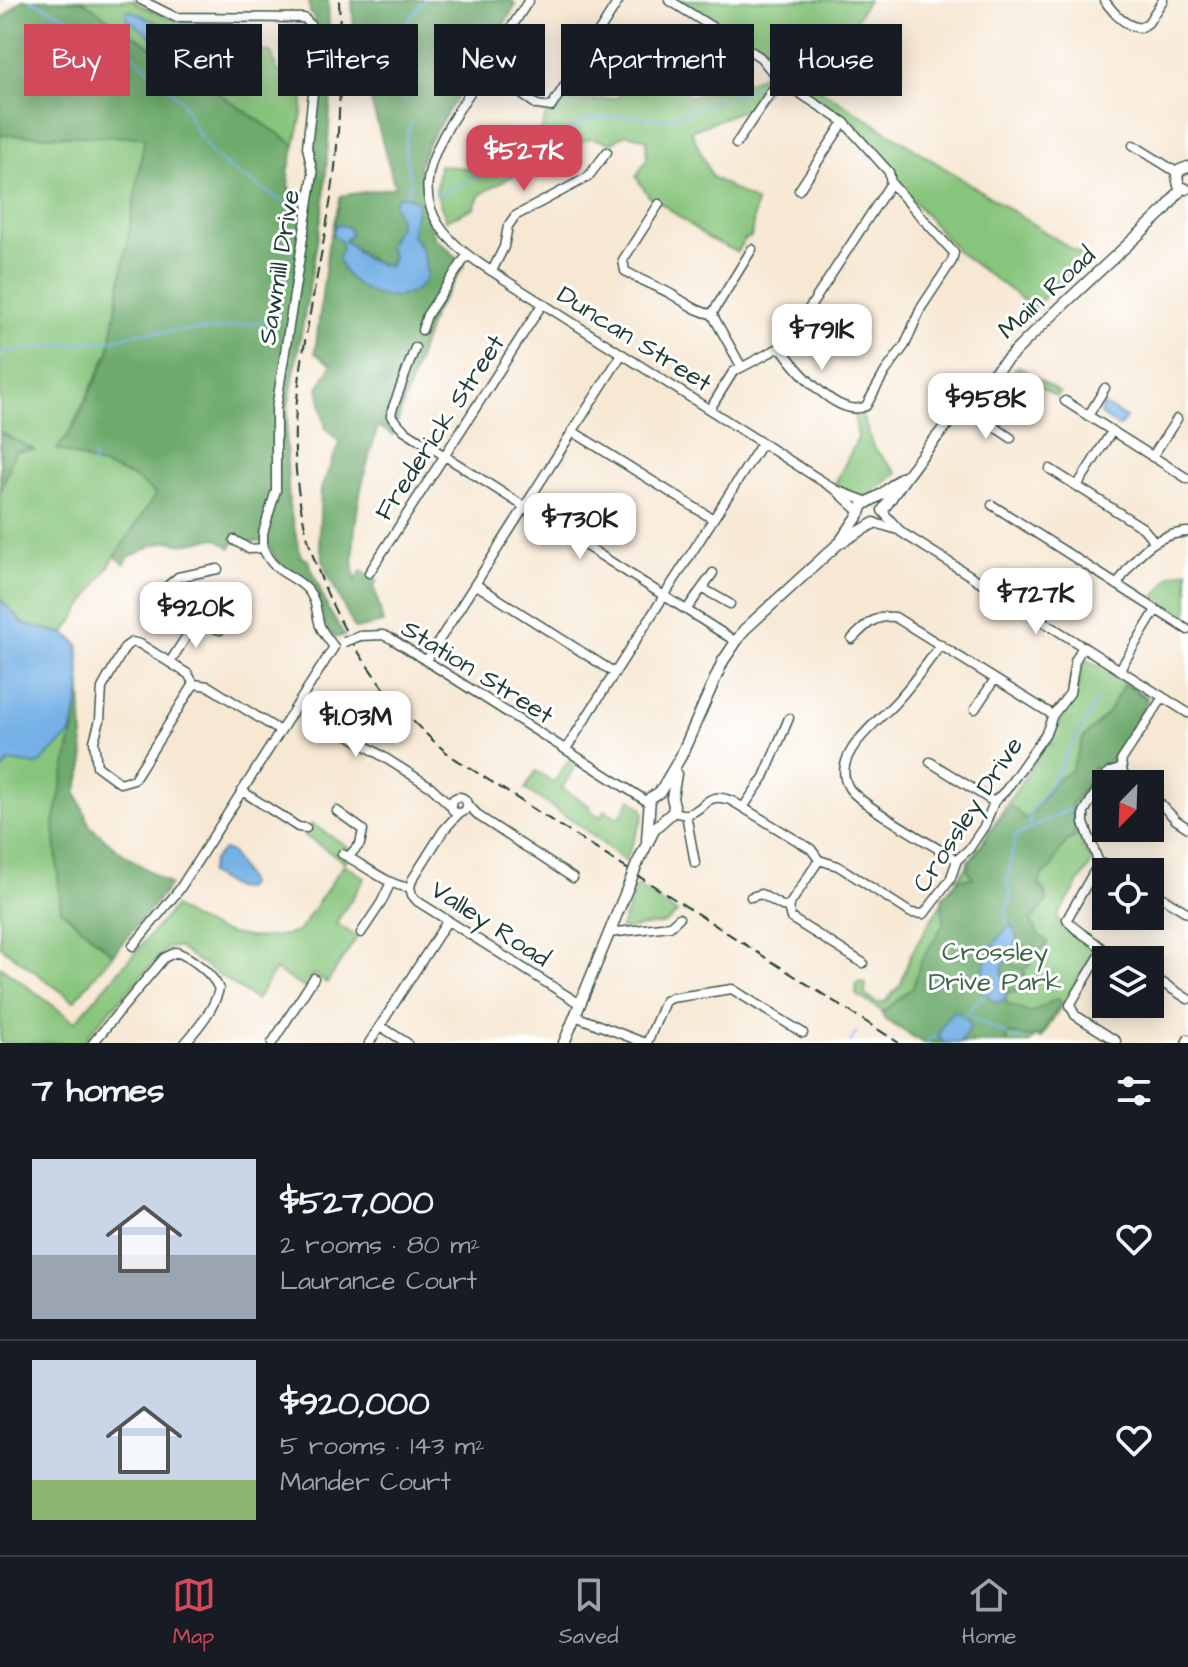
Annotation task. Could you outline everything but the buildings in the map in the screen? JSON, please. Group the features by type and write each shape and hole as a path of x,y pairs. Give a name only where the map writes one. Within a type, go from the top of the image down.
{"main road":[{"path":"1183,170 1177,183 1185,188"},
{"name":"Main Road","path":"883,511 912,468 1001,364 1185,188"},
{"name":"Main Road","path":"869,501 912,468"},
{"path":"647,840 653,795 660,792 681,756 735,641 752,621 838,544 881,519 883,511 879,503 869,501 862,506 838,544"},
{"path":"860,513 866,522 875,523"},
{"path":"564,1043 647,840 662,819 673,812 672,798 681,756"},
{"path":"660,792 672,798"},
{"path":"649,808 662,819"}],"street":[{"name":"Sawmill Drive","path":"141,0 175,17 304,18 310,24 314,84 307,147 313,174 280,381 275,434 276,490 263,533 263,548"},
{"path":"513,24 528,0"},
{"path":"604,24 619,0"},
{"path":"669,0 760,57 770,69"},
{"path":"1104,0 1117,17 1140,28 1148,23 1163,0"},
{"path":"524,96 537,105 551,107 561,91"},
{"path":"736,144 770,93"},
{"name":"Duncan Street","path":"467,96 433,154 427,185 429,204 440,228 467,255 836,490 860,513"},
{"path":"782,349 812,384 844,407 861,409 866,406 905,345 921,308 954,256 952,250 936,236 891,183 889,172 844,122 804,96"},
{"path":"799,190 844,122"},
{"path":"1133,145 1183,170"},
{"path":"492,271 504,247 508,226 515,216 588,177 607,152"},
{"path":"710,409 733,372 782,349 891,183"},
{"path":"659,204 623,260 625,271 649,286 668,292 695,310 712,314 741,366"},
{"path":"712,314 752,249"},
{"path":"422,330 427,315 467,255"},
{"name":"Frederick Street","path":"369,573 543,303"},
{"path":"415,348 391,416 404,430 735,641"},
{"path":"426,661 622,354"},
{"path":"1088,416 1105,388"},
{"path":"1065,401 1188,479"},
{"path":"978,416 1011,438"},
{"path":"1152,457 1177,419"},
{"path":"572,431 713,519"},
{"path":"1077,486 1112,431"},
{"path":"566,749 762,443"},
{"path":"1050,469 1143,528 1154,541"},
{"name":"Duncan Street","path":"836,490 869,501"},
{"path":"992,505 1188,630"},
{"path":"883,511 901,532"},
{"path":"875,523 901,532 1188,713"},
{"path":"1117,585 1129,566 1154,541 1188,532"},
{"path":"133,946 179,890 334,647 321,629 312,595 305,586 267,559 263,548 249,549 234,540"},
{"path":"164,589 170,581 188,573 218,569"},
{"path":"687,609 713,573"},
{"path":"475,584 615,673"},
{"path":"702,588 730,604"},
{"path":"1120,669 1156,610"},
{"path":"852,639 870,620 883,616 895,617 1053,715"},
{"path":"170,662 193,626 206,625 220,630"},
{"name":"Station Street","path":"334,647 360,636 383,635 566,749 649,808"},
{"path":"138,643 170,662 188,674 194,684 134,779 120,783 97,766 94,741 100,720 102,688 128,644 138,643"},
{"path":"941,645 895,703 860,737 845,767 846,781 850,791 858,798 957,860"},
{"name":"Crossley Drive","path":"686,814 714,797 723,797 744,806 811,849 819,860 838,866 911,913 924,914 950,880 957,860 969,849 985,825 994,802 1046,733 1053,715 1070,693 1075,661 1083,646"},
{"path":"975,709 995,679"},
{"path":"194,684 208,686 280,731"},
{"path":"1097,858 1084,823 1084,812 1105,777 1120,769 1123,756 1163,697"},
{"path":"298,703 431,787 458,809 480,817 573,878"},
{"path":"744,806 764,777 789,718"},
{"path":"930,762 994,802"},
{"path":"431,787 458,797 452,800 458,809"},
{"path":"242,791 298,827 306,828"},
{"path":"1164,808 1188,828"},
{"path":"410,887 458,809"},
{"name":"Valley Road","path":"337,811 363,830 360,844 345,856 398,886 410,887 417,901 580,1004"},
{"path":"673,812 686,814 695,863"},
{"path":"819,860 788,907 791,918 863,963"},
{"path":"1092,875 1067,919 1069,924 1100,946"},
{"path":"361,933 391,882"},
{"path":"751,897 761,894 788,907"},
{"path":"1164,898 1188,913"},
{"path":"609,933 670,926 679,918"},
{"path":"369,1043 448,920"},
{"path":"93,1043 164,958 176,952 185,955 213,979 219,989 204,1018 185,1043"},
{"path":"1092,968 1070,1005 1075,1015 1116,1041"},
{"path":"272,1043 302,989 314,978"},
{"path":"1164,984 1188,999"},
{"path":"575,1016 646,1043 665,1001 732,989 803,1033"},
{"path":"380,1026 407,1043"}],"green space":[{"path":"22,0 81,0 116,24 24,24 24,96 130,96 130,33 146,44 146,96 223,96 295,145 288,172 289,189 313,198 317,173 311,147 320,96 331,96 324,202 288,408 286,441 289,506 301,557 308,560 328,609 345,636 336,637 331,633 324,622 315,591 283,568 266,541 233,543 231,548 216,538 184,544 169,541 128,557 125,564 115,556 156,494 133,477 57,449 74,427 109,352 145,137 0,135 0,21"},
{"path":"81,0 135,0 171,19 218,22 146,24 146,44 130,33 130,24 116,24"},
{"path":"309,0 328,0 329,24 314,24"},
{"path":"352,0 511,0 516,5 504,24 434,24 434,96 458,96 429,141 419,165 435,238 465,264 433,314 393,435 378,426 359,498 354,534 354,572 355,580 362,570 377,580 374,586 383,623 355,629 325,569 319,539 321,489 340,442 326,430 318,388 332,365 315,353 328,246 341,196 395,187 370,96 418,96 418,24 354,24","holes":["396,210 417,213 412,220 412,236 419,243 410,294 378,294 342,250 341,241 369,259 390,266 393,256 391,237 399,231 401,218"]},
{"path":"681,0 868,0 853,24 770,24 770,59 754,46 754,24 719,24"},
{"path":"262,51 271,52 278,71 278,96 304,96 295,145 223,96 262,96"},
{"path":"768,72 770,74 770,84 755,105 691,131 712,177 756,202 751,237 745,239 737,252 709,239 650,198 636,177 647,159 646,139 626,134 611,143 591,138 571,145 492,187 479,196 474,208 446,220 436,192 439,165 473,169 541,131 546,115 557,111 565,102 618,96 754,96 754,79"},
{"path":"813,96 831,96 1086,258 1030,311 1030,305 958,252 896,181 896,171 850,120"},
{"path":"0,135 145,137 109,352 68,435 74,433 156,494 65,633 78,644 81,692 54,824 61,909 113,954 74,1001 0,946 0,492 15,451 32,449 0,432"},
{"path":"1018,366 1060,393 1057,397 1014,370"},
{"path":"861,412 873,447 897,473 867,496 852,494 835,484 858,438 854,413"},
{"path":"0,432 34,450 15,451 0,492"},
{"path":"1188,570 1188,622 1153,600 1171,575"},
{"name":"Crossley Drive Park","path":"1088,660 1148,697 1102,770 1092,770 1092,786 1074,814 1083,848 1092,863 1058,916 1060,925 1092,945 1092,956 1041,1039 1035,1036 1030,1043 956,1043 922,1035 856,995 857,982 866,983 865,995 877,1003 885,1002 901,984 910,956 933,917 1047,743 1052,744 1049,741 1079,685 1083,663"},
{"name":"Crossley Drive Park","path":"1124,684 1147,702 1117,755 1100,770 1093,766 1092,780 1071,804 1075,837 1067,841 1052,868 1042,875 1039,884 1047,901 1030,919 1038,934 1048,942 1044,949 1038,951 1023,946 1025,953 1034,958 1028,967 1013,957 1011,961 1025,969 1024,978 1028,982 1025,990 1006,993 1006,1003 1030,1013 1057,999 1060,1001 1041,1036 1007,1034 1007,1043 924,1043 884,1019 882,1013 913,987 920,963 944,923 942,898 959,879 973,878 968,871 968,861 997,821 1011,806 1024,820 1031,815 1055,780 1071,771 1084,737 1108,713"},
{"path":"81,692 84,766 76,792 90,826 119,851 170,885 113,954 61,910 54,824"},
{"path":"569,760 576,765 562,788 591,807 590,810 601,817 605,810 619,818 631,799 642,808 644,815 625,861 525,789 536,771 554,782"},
{"path":"312,824 353,850 345,862 305,836"},
{"path":"344,864 365,878 336,923 357,937 327,983 313,974 304,988 275,970 256,1000 177,947 167,948 89,1034 86,1043 0,1043 0,966 75,1022 174,907 204,924 233,934 264,937 298,932"},
{"path":"637,886 677,913 666,923 620,930"}],"water":[{"path":"126,11 159,24 146,24 146,32 126,18"},
{"path":"407,196 418,202 412,236 425,260 427,277 416,290 403,295 379,295 367,291 342,267 338,256 342,250 341,241 332,235 336,224 348,227 351,234 344,241 359,254 378,264 390,266 393,256 388,248 399,225 393,203 398,197"},
{"path":"1103,404 1126,418 1119,427 1100,415"},
{"path":"0,599 24,624 65,634 78,644 81,692 71,734 37,765 9,761 0,774"},
{"path":"223,850 231,852 249,884 244,889 234,888 209,874 213,860"},
{"path":"1011,925 1017,937 1002,968 1007,994 1005,999 996,1003 988,995 983,975 996,941"},
{"path":"955,1011 968,1020 970,1028 960,1043 945,1043 939,1038 940,1031"}],"waterway":[{"path":"31,0 121,43 182,101 212,154 297,210"},
{"path":"405,103 400,60 403,27 424,0"},
{"path":"435,195 589,119 619,116 667,119 758,87"},
{"path":"410,177 405,150 411,124"},
{"path":"407,196 411,182"},
{"path":"0,353 112,340 138,333 221,329 277,319"},
{"path":"93,456 94,467"},
{"path":"1029,826 1030,814 1098,698"},
{"path":"1007,926 1005,913 1011,899 1007,881 1015,836 1070,809"},
{"path":"963,1017 986,993"},
{"path":"969,1016 1007,1035"},
{"path":"850,1043 857,1032"},
{"path":"926,1042 937,1034"},
{"path":"1013,1037 1020,1040"}],"railway":[{"path":"339,0 340,88 336,154 299,380 295,460 301,508 313,556 331,601 354,645 382,685 414,722 451,756 899,1043"}]}
